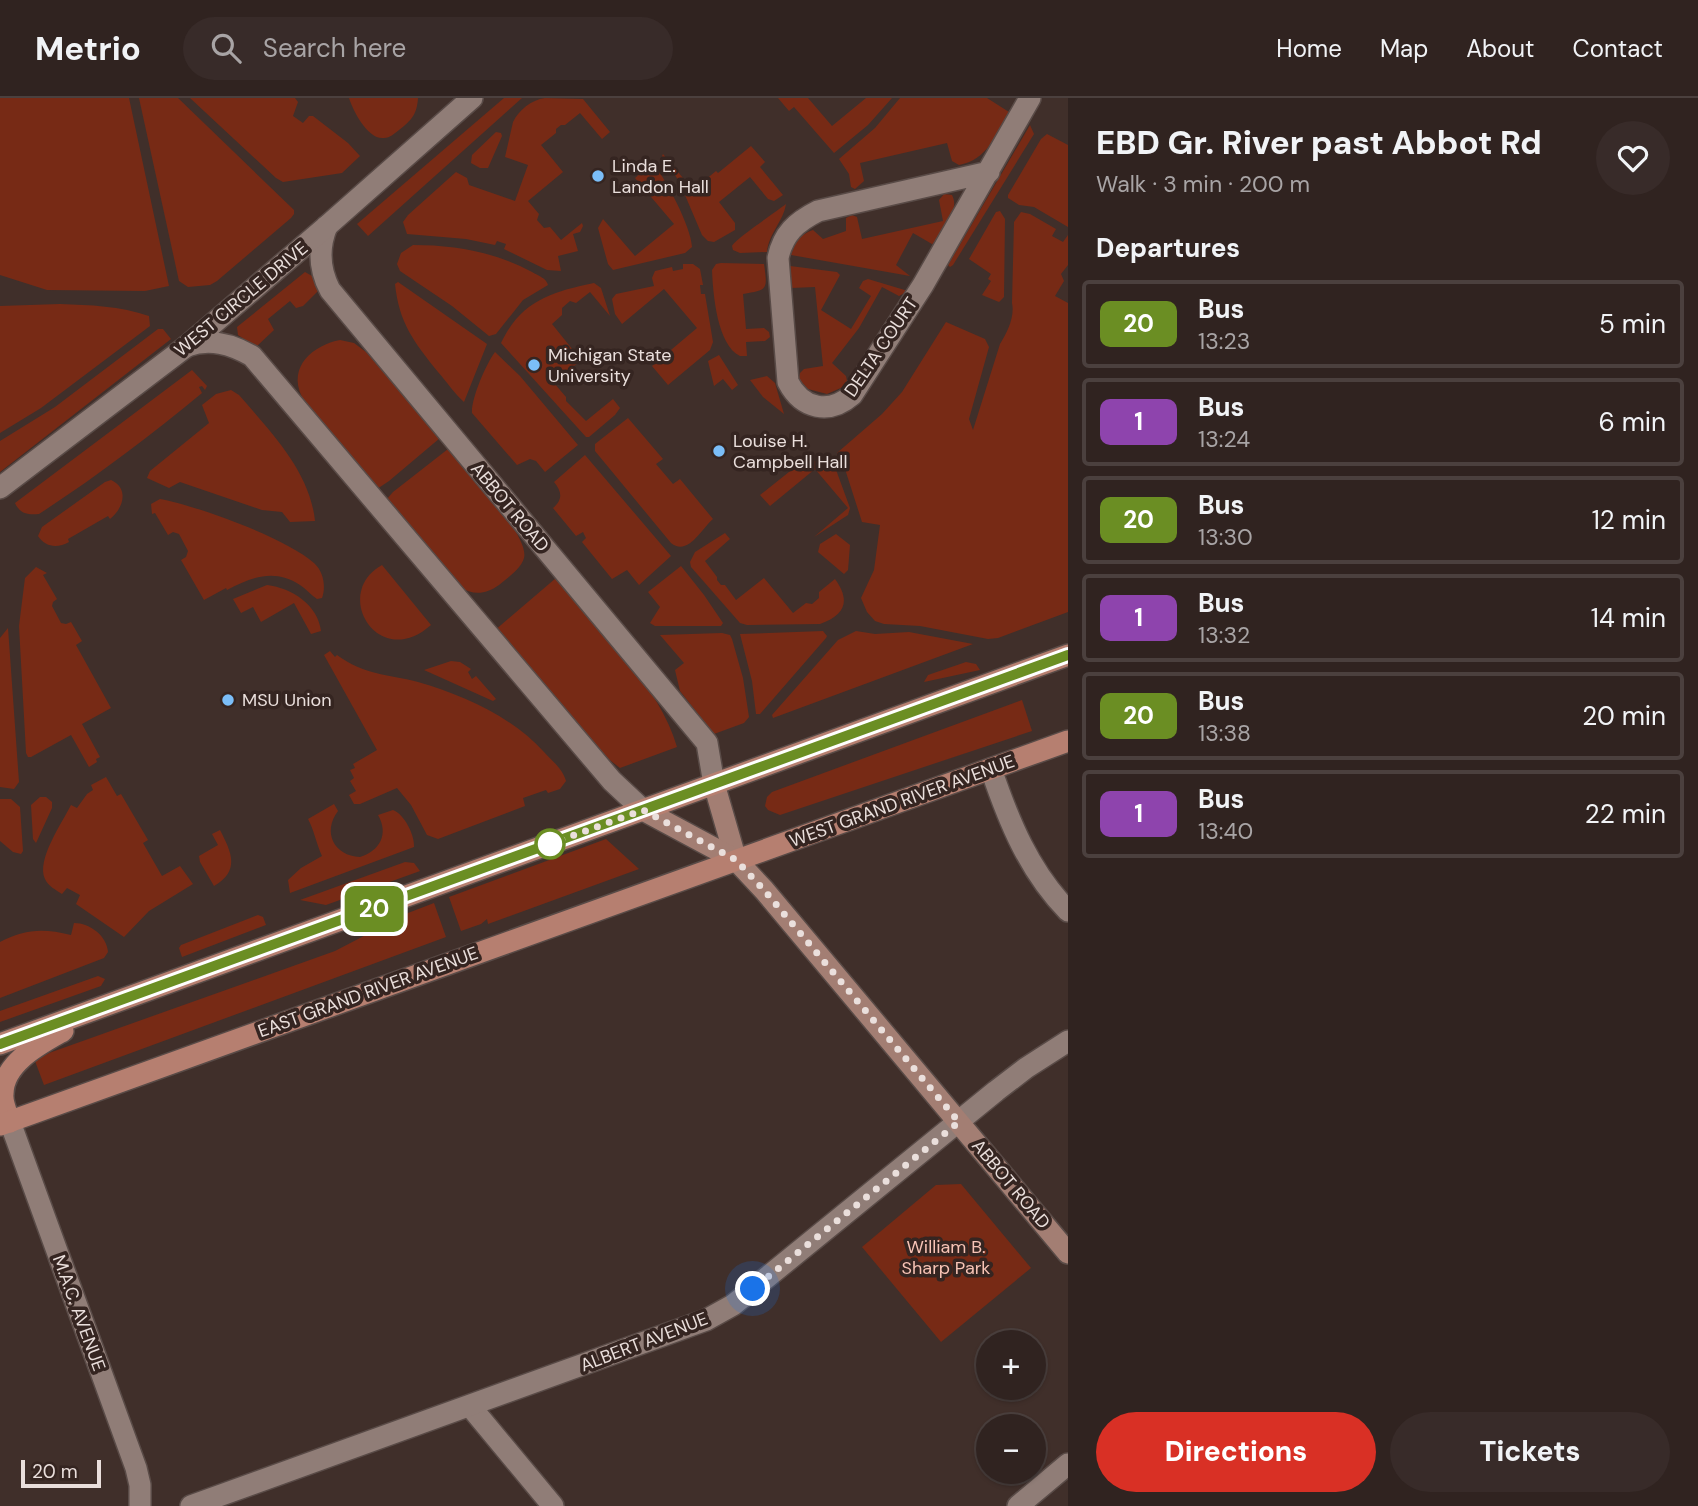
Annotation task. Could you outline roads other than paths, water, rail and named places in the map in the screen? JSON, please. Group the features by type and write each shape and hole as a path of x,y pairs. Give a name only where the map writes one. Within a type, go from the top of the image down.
{"main road":[{"path":"0,1044 1068,655"},
{"name":"WEST GRAND RIVER AVENUE","path":"736,860 1068,741"},
{"path":"714,784 736,860"},
{"path":"643,810 736,860"},
{"name":"ABBOT ROAD","path":"736,860 1068,1253"},
{"name":"EAST GRAND RIVER AVENUE","path":"5,1123 736,860"},
{"path":"5,1123 2,1092 10,1071 41,1044 121,1000"}],"street":[{"name":"WEST CIRCLE DRIVE","path":"0,488 187,346 472,98"},
{"name":"DELTA COURT","path":"989,172 818,211 800,221 787,233 780,246 778,258 788,383 799,399 818,408 828,408 837,406 852,395 923,285 989,172 1030,98"},
{"name":"ABBOT ROAD","path":"327,226 320,253 324,279 330,290 707,743 714,784"},
{"path":"187,346 198,342 216,342 241,349 252,356 612,780 643,810"},
{"path":"991,769 1026,855 1052,894 1068,911"},
{"name":"ALBERT AVENUE","path":"191,1506 706,1320 733,1305 1026,1068 1068,1041"},
{"name":"M.A.C. AVENUE","path":"5,1123 136,1468 141,1485 140,1506"},
{"path":"470,1406 553,1506"},
{"path":"1018,1506 1068,1464"}],"place":[{"name":"Linda E. Landon Hall","path":"598,176"},
{"name":"Michigan State University","path":"534,365"},
{"name":"Louise H. Campbell Hall","path":"719,451"},
{"name":"MSU Union","path":"228,700"}],"park label":[{"name":"William B. Sharp Park","path":"946,1257"}]}
